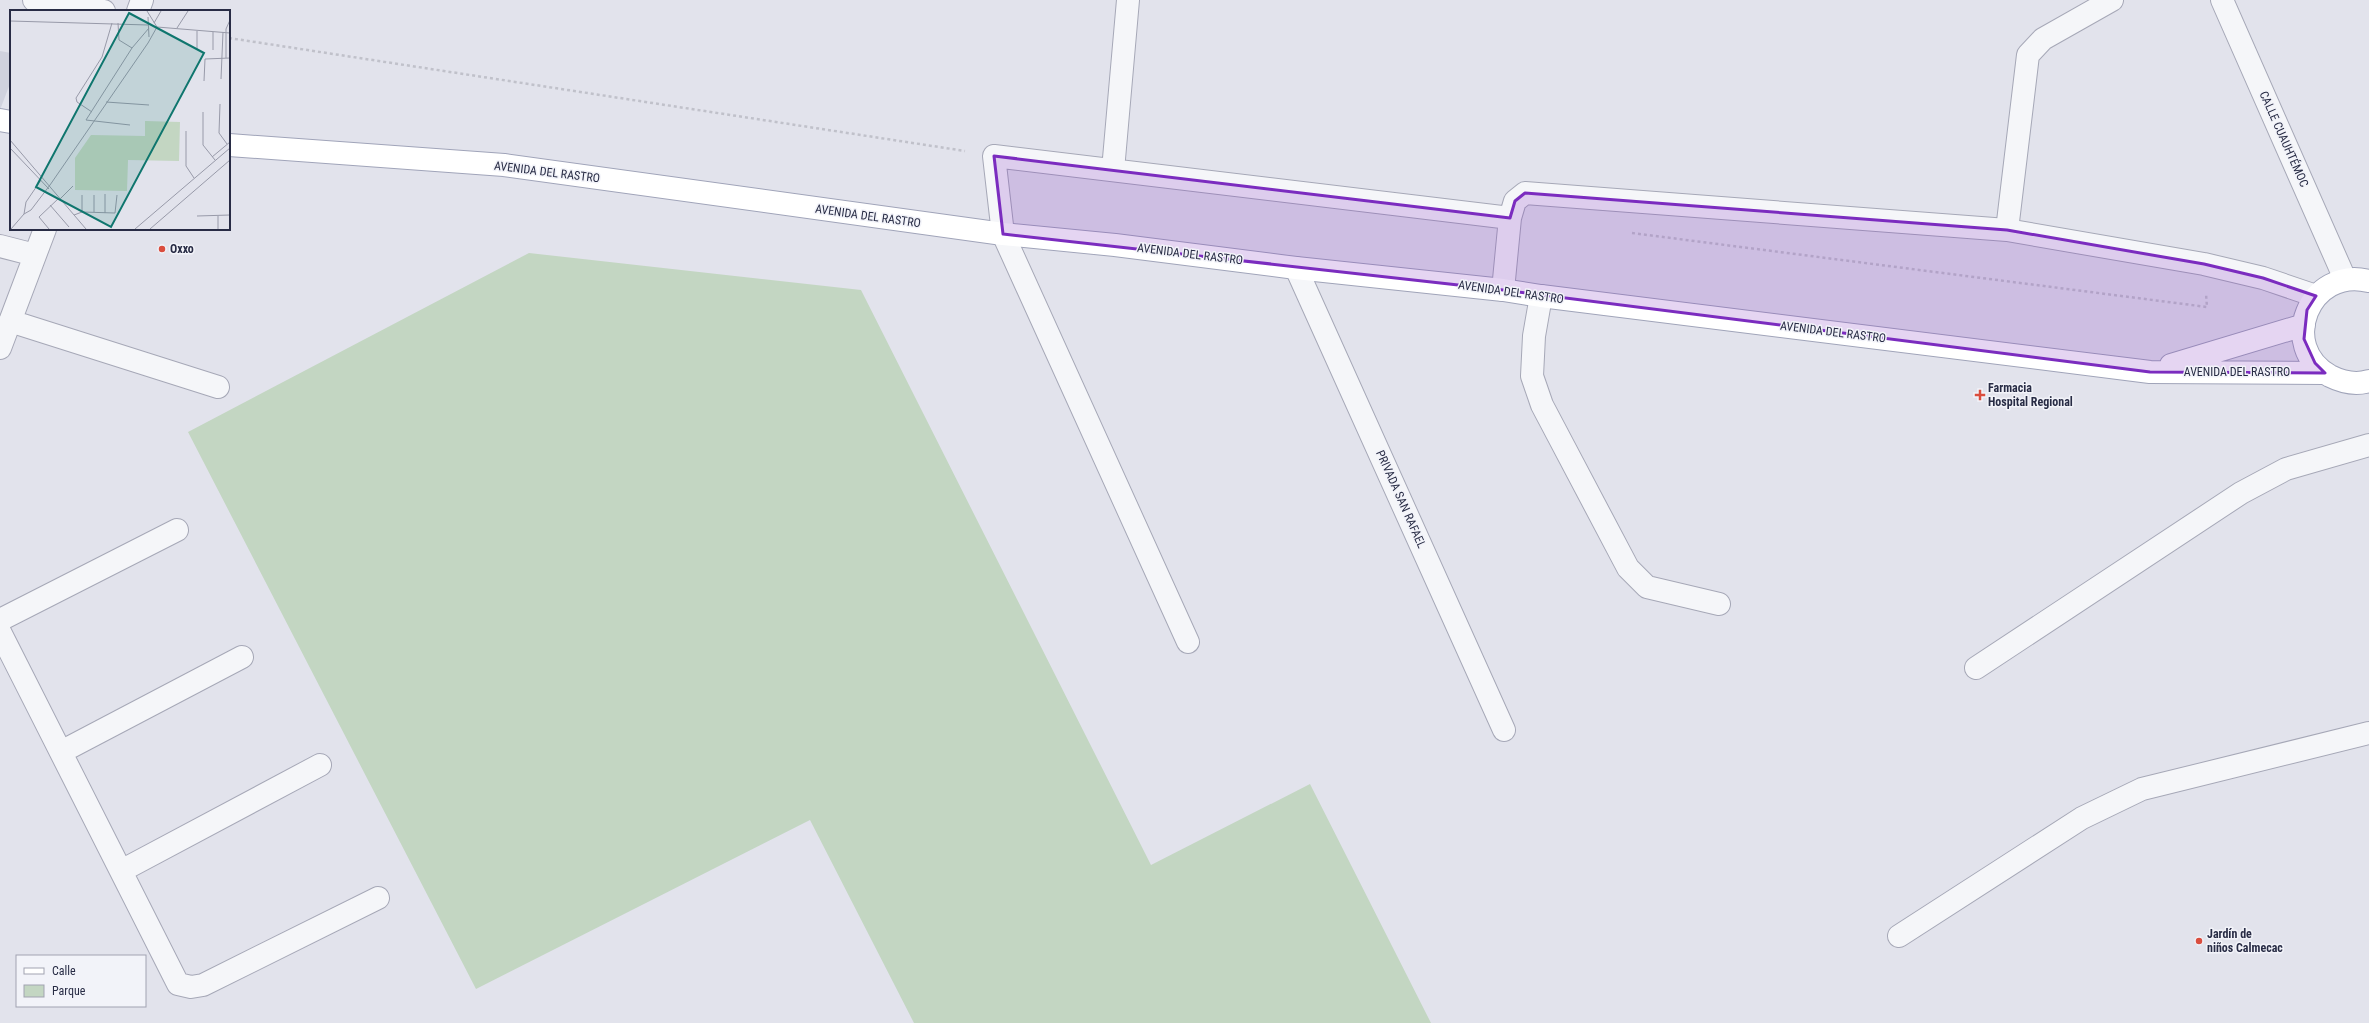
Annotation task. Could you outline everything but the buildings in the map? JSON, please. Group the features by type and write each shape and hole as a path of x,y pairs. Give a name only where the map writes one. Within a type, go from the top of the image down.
{"main road":[{"path":"0,120 10,122"},
{"name":"AVENIDA DEL RASTRO","path":"230,144 504,165 1003,234 1115,245 1296,268 1503,290 2150,372 2325,373"},
{"path":"2369,281 2345,279 2324,288 2316,296 2307,310 2304,325 2304,339 2308,351 2315,363 2325,373 2337,380 2351,382 2369,381"},
{"name":"AVENIDA DEL RASTRO","path":"2150,372 2304,325"}],"street":[{"path":"34,0 83,6 100,10"},
{"path":"138,10 142,0"},
{"path":"1113,170 1128,0"},
{"path":"2007,230 2028,55 2043,39 2112,0"},
{"name":"CALLE CUAUHTÉMOC","path":"2222,0 2345,279"},
{"path":"1188,642 1003,234 994,156 1510,218"},
{"path":"1503,290 1510,218 1515,201 1524,193 2007,230 2204,264 2264,278 2316,296"},
{"path":"0,348 9,309 35,255 45,230"},
{"path":"0,246 35,255"},
{"name":"PRIVADA SAN RAFAEL","path":"1296,268 1504,730"},
{"path":"1541,296 1534,336 1532,376 1542,405 1628,568 1647,587 1719,604"},
{"path":"9,309 218,387"},
{"path":"1976,668 2241,493 2286,470 2369,444"},
{"path":"0,620 177,530"},
{"path":"0,632 178,984 192,986 203,985 378,898"},
{"path":"61,752 242,657"},
{"path":"1899,936 2082,818 2142,789 2369,732"},
{"path":"121,871 320,765"}],"path":[{"path":"230,38 994,156"},
{"path":"1629,233 2207,307 2204,264"}],"highlighted area":[{"path":"994,156 1510,218 1515,201 1525,193 2007,230 2204,264 2263,278 2316,296 2307,310 2304,339 2315,363 2325,373 2150,372 1503,290 1003,234"}],"shaded area":[{"path":"0,51 10,53 10,84 0,110"}],"green space":[{"path":"529,253 861,290 1151,865 1310,784 1431,1023 914,1023 810,820 476,989 188,432"}],"place":[{"name":"Oxxo","path":"162,249"},
{"name":"Farmacia Hospital Regional","path":"1980,395"},
{"name":"Jardín de niños Calmecac","path":"2199,941"}]}
